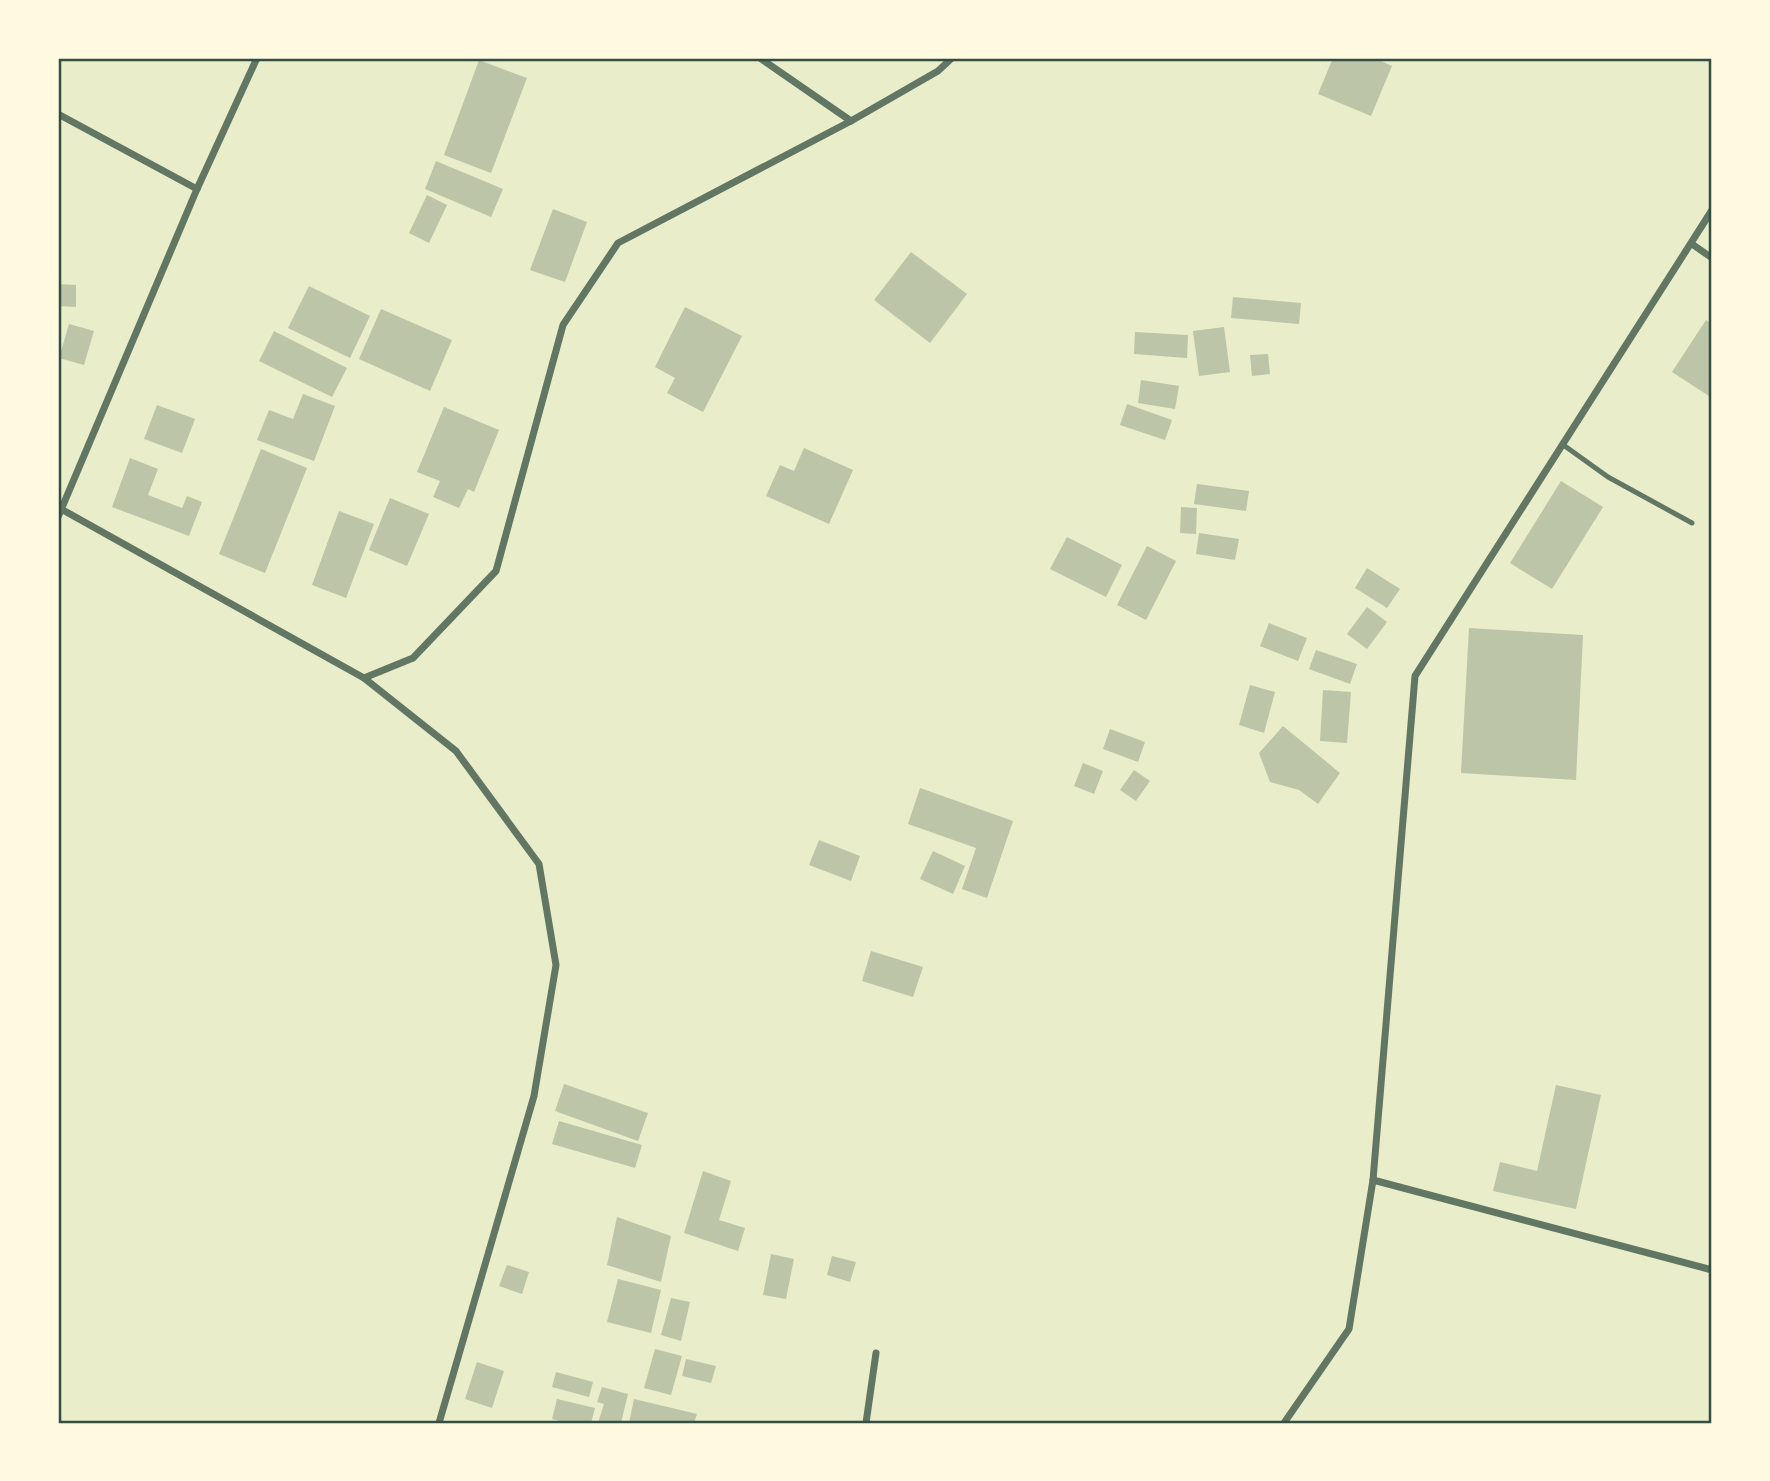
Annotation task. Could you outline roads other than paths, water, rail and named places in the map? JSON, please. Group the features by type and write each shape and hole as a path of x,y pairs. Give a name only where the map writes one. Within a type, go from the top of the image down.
{"street":[{"path":"257,58 197,189 59,513 364,678 456,751 540,863 556,965 534,1096 439,1423"},
{"path":"760,58 851,121"},
{"path":"364,678 413,658 496,571 563,325 618,243 851,121 938,71 952,58"},
{"path":"58,114 197,189"},
{"path":"1284,1423 1349,1329 1373,1180 1415,676 1712,210"},
{"path":"1692,244 1712,258"},
{"path":"1373,1180 1712,1270"},
{"path":"866,1423 877,1353"}],"lane":[{"path":"1562,444 1608,477 1692,523"}]}
